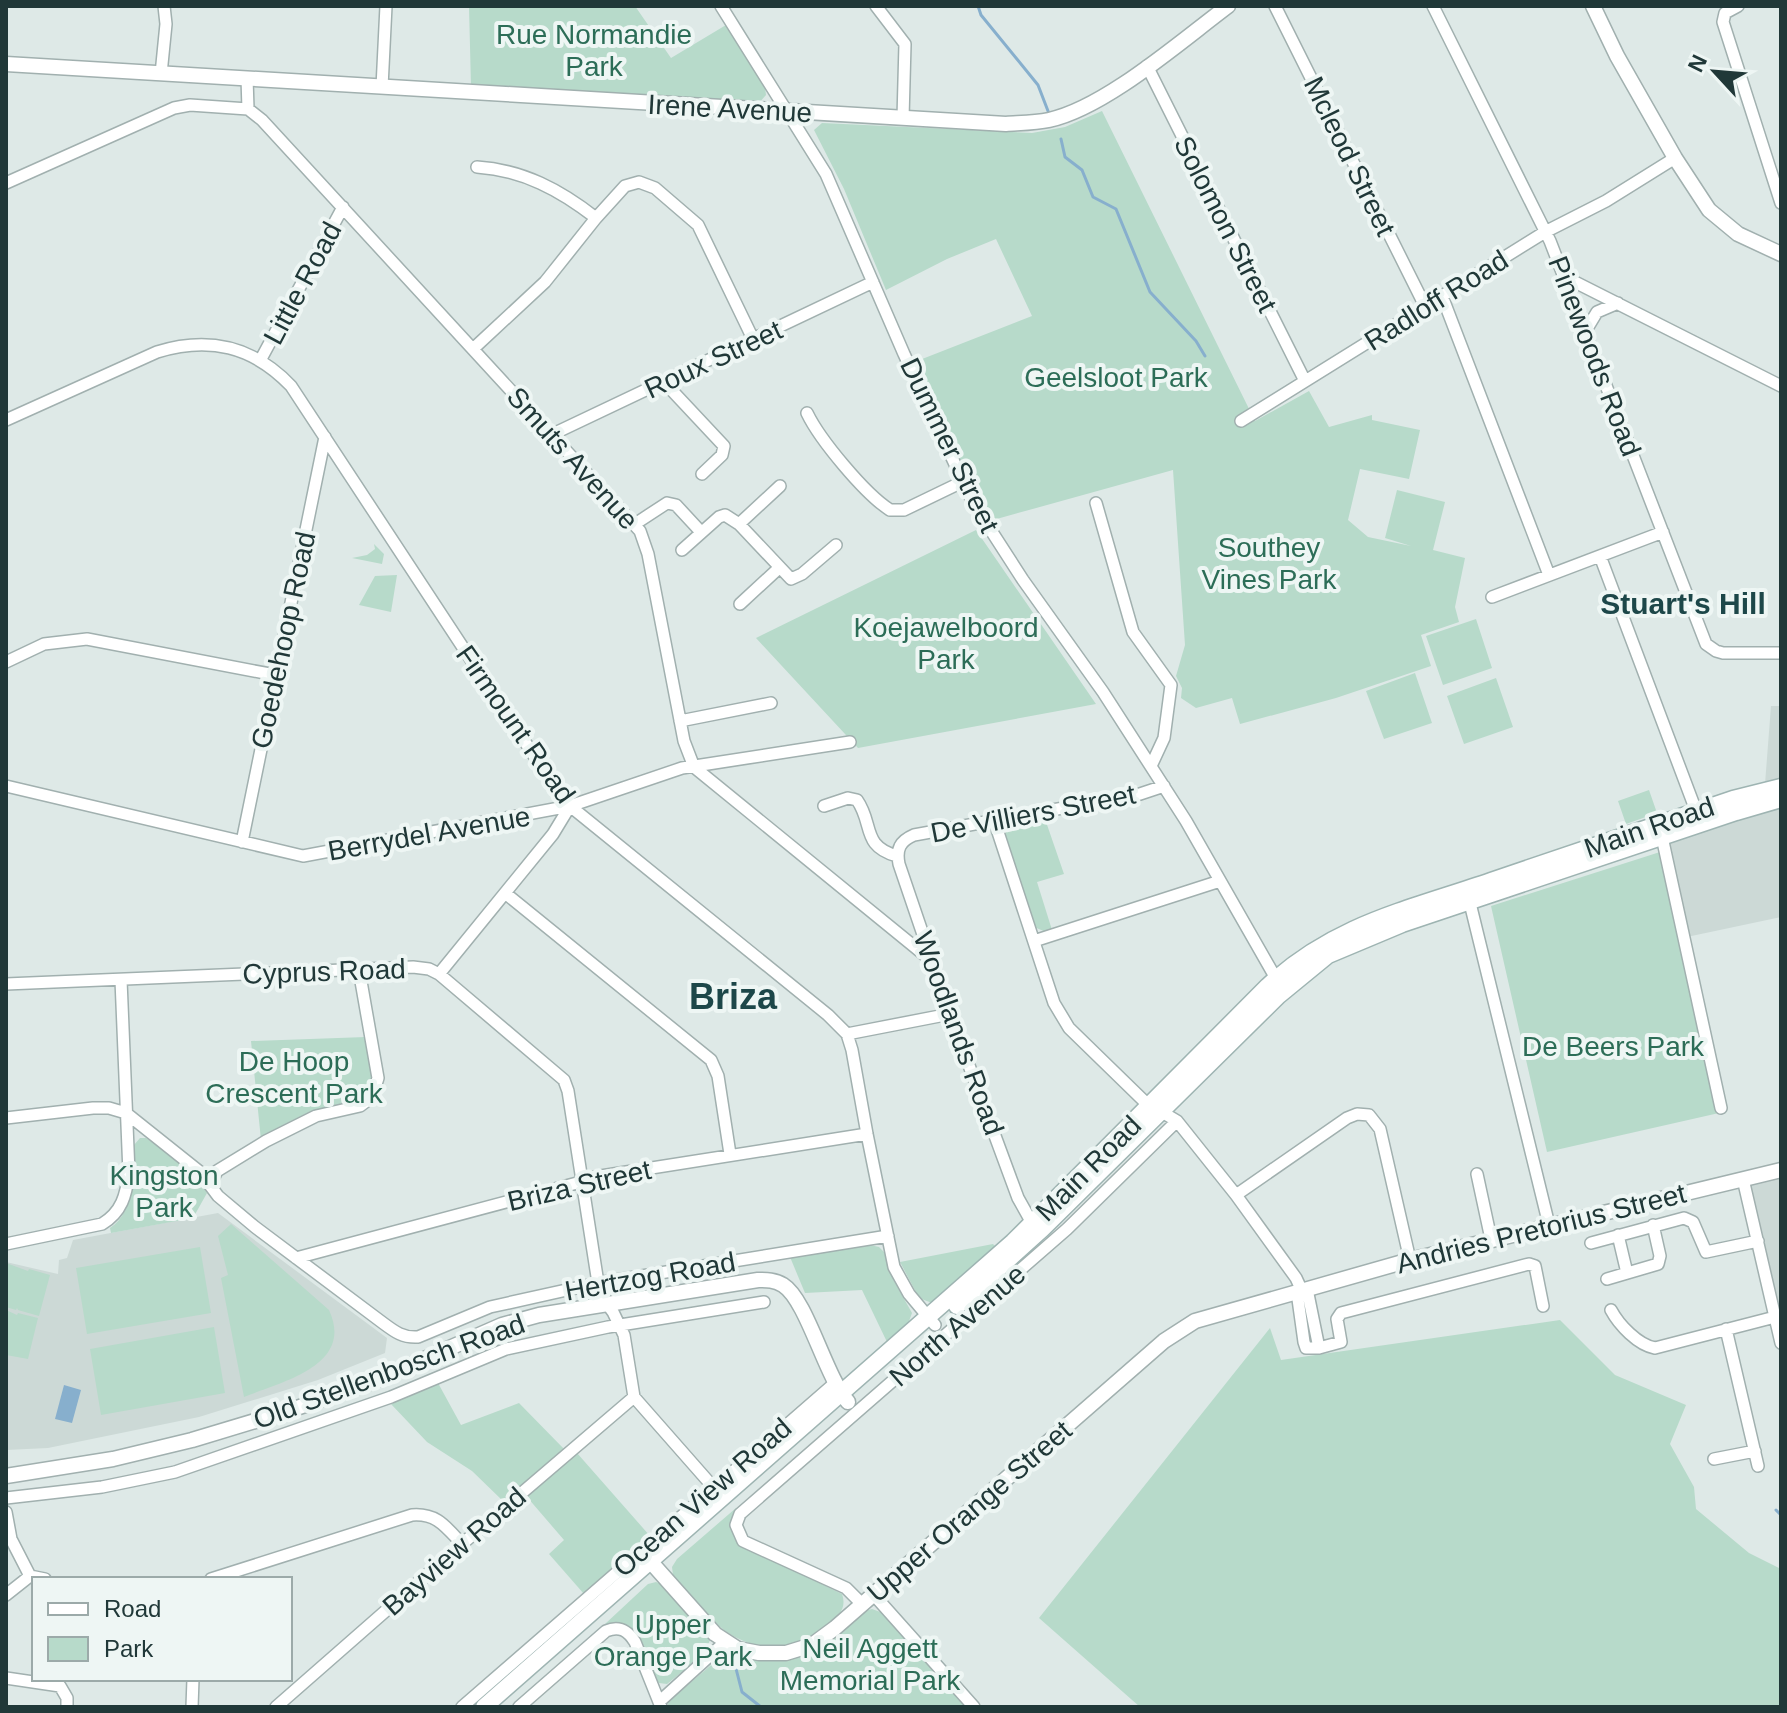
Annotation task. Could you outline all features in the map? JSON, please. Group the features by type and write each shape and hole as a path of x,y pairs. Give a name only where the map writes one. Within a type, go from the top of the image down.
{"main road":[{"name":"Main Road","path":"932,1321 1280,984 1342,947 1468,895 1781,787"},
{"name":"Main Road","path":"1468,895 1662,837 1698,818 1781,799"},
{"name":"Main Road","path":"498,1707 841,1393 1042,1229 1155,1108"},
{"name":"Main Road","path":"484,1707 653,1564"}],"street":[{"path":"161,74 166,24 164,6"},
{"path":"382,87 386,6"},
{"name":"Dummer Street","path":"721,6 826,174 962,482 988,527 1164,786 1280,984"},
{"path":"876,6 905,44 903,118"},
{"name":"Irene Avenue","path":"6,64 1006,124 1048,120 1092,104 1228,6"},
{"name":"Mcleod Street","path":"1275,6 1425,306"},
{"name":"Pinewoods Road","path":"1433,6 1545,232 1709,647 1723,653 1781,653"},
{"path":"1593,6 1617,56 1691,185 1718,220 1738,234 1781,254"},
{"path":"1738,6 1725,13 1723,22 1781,203"},
{"name":"Solomon Street","path":"1147,66 1305,381"},
{"path":"6,183 174,108 190,105 248,109 247,78"},
{"name":"Smuts Avenue","path":"248,109 262,120 635,524 648,554 680,721 694,767"},
{"name":"Radloff Road","path":"1241,421 1545,232 1606,201 1675,158"},
{"path":"477,167 499,168 545,184 571,198 596,218"},
{"path":"474,348 545,282 596,218 631,183 647,184 666,196 698,225 754,341"},
{"name":"Little Road","path":"261,359 343,207"},
{"path":"1764,247 1781,237"},
{"path":"1563,276 1781,386"},
{"name":"Roux Street","path":"553,434 873,282"},
{"path":"1442,296 1549,575"},
{"path":"1585,332 1597,312 1618,303"},
{"name":"Firmount Road","path":"6,420 157,352 177,346 218,346 261,359 291,386 570,806 828,1015 847,1034"},
{"path":"664,382 724,446 719,459 702,474"},
{"path":"807,413 833,452 890,510 904,510 962,482"},
{"name":"Goedehoop Road","path":"242,842 325,437"},
{"path":"739,524 780,486"},
{"path":"635,524 667,503 679,508 701,532"},
{"path":"1096,503 1133,632 1171,685 1166,730 1151,766"},
{"path":"682,550 722,516 728,516 739,524 788,578 797,578 836,545"},
{"path":"1492,597 1663,532"},
{"path":"1600,556 1698,818"},
{"path":"740,604 779,568"},
{"path":"6,662 44,644 87,639 275,675"},
{"path":"680,721 771,703"},
{"name":"Berrydel Avenue","path":"6,786 307,855 570,806 682,768 850,742"},
{"path":"694,767 932,961"},
{"name":"De Villiers Street","path":"897,856 903,842 914,835 1140,794 1164,786"},
{"path":"824,806 848,798 857,800 875,846 897,856"},
{"path":"439,974 553,834 570,806"},
{"path":"537,813 553,834"},
{"path":"994,820 1063,1021 1155,1108 1177,1121 1236,1195 1302,1291 1307,1322 1306,1348 1341,1342 1337,1319 1341,1313 1529,1264 1535,1266 1543,1306"},
{"path":"1662,837 1721,1108"},
{"name":"Woodlands Road","path":"897,856 950,1014 1018,1198 1032,1223"},
{"path":"1034,941 1220,881"},
{"path":"505,893 711,1060 718,1076 730,1154"},
{"path":"1468,895 1549,1225"},
{"path":"896,933 910,932 919,922"},
{"name":"Cyprus Road","path":"6,984 413,967 439,974 564,1080 598,1283 602,1297 624,1335 634,1397"},
{"path":"210,1185 217,1171 266,1141 316,1116 360,1106 372,1097 378,1078 359,970"},
{"path":"6,1244 94,1227 115,1216 124,1199 129,1173 121,980"},
{"path":"932,1321 909,1294 894,1267 847,1034 950,1014"},
{"path":"6,1118 93,1108 126,1113 200,1172 226,1203 296,1258"},
{"path":"1236,1195 1347,1118 1357,1114 1369,1115 1380,1129 1410,1260"},
{"name":"North Avenue","path":"868,1599 743,1541 736,1525 745,1509 1067,1229 1177,1121"},
{"name":"Briza Street","path":"296,1258 582,1181 730,1154 867,1134"},
{"name":"Andries Pretorius Street","path":"1302,1291 1491,1239 1781,1170"},
{"path":"1477,1174 1491,1239"},
{"path":"1743,1179 1781,1343"},
{"path":"1591,1243 1684,1218 1690,1220 1704,1251 1709,1253 1758,1241"},
{"path":"1607,1279 1658,1264 1660,1256 1653,1225"},
{"path":"1618,1235 1627,1273"},
{"name":"Hertzog Road","path":"296,1258 398,1334 418,1337 490,1307 598,1283 888,1236"},
{"name":"Old Stellenbosch Road","path":"6,1476 113,1459 192,1440 372,1382 502,1325 539,1315 758,1280 775,1281 795,1297 841,1393"},
{"name":"Upper Orange Street","path":"725,1642 738,1649 780,1654 799,1650 822,1639 1180,1329 1212,1315 1302,1291"},
{"path":"6,1498 114,1486 175,1472 391,1397 496,1353 619,1325 764,1302"},
{"path":"1611,1310 1651,1348 1775,1317"},
{"path":"1307,1322 1319,1348"},
{"path":"1726,1329 1758,1466"},
{"name":"Ocean View Road","path":"462,1707 714,1488 841,1393"},
{"path":"634,1397 714,1488"},
{"name":"Bayview Road","path":"276,1707 634,1397"},
{"path":"1714,1459 1755,1451"},
{"path":"6,1512 11,1539 30,1576"},
{"path":"217,1577 412,1515 436,1518 462,1544"},
{"path":"519,1707 606,1631 624,1629 635,1642 660,1704 725,1642 653,1564"},
{"path":"6,1595 30,1576 35,1577"},
{"path":"868,1599 974,1707"},
{"path":"6,1678 60,1686 67,1698 67,1707"},
{"path":"192,1707 193,1681"}],"shaded area":[{"path":"1771,706 1781,706 1781,917 1682,938 1661,831 1764,797"},
{"path":"1781,1170 1781,1339 1744,1179"},
{"path":"218,1213 387,1338 385,1353 318,1380 199,1417 48,1448 6,1450 6,1262 58,1274 59,1260 67,1258 73,1240"}],"green space":[{"name":"Rue Normandie Park","path":"469,6 635,6 671,58 726,25 765,87 766,95 759,103 471,87"},
{"path":"1102,111 1255,421 1309,391 1329,427 1372,415 1372,420 1420,430 1409,479 1360,469 1348,520 1368,537 1411,546 1385,538 1397,490 1445,502 1433,550 1465,558 1455,607 1459,622 1421,635 1431,666 1336,698 1240,724 1232,698 1196,708 1181,698 1182,688 1176,676 1185,645 1173,470 993,520 954,448 917,361 1032,316 996,239 947,259 886,290 844,189 814,130 822,123 1032,133 1065,127"},
{"name":"Koejawelboord Park","path":"976,530 1096,704 858,748 756,638"},
{"path":"374,544 384,554 382,564 352,558 367,555 375,549"},
{"path":"397,575 391,612 359,605 375,576"},
{"path":"1476,619 1492,668 1443,685 1426,636"},
{"path":"1415,673 1432,723 1384,739 1366,691"},
{"path":"1496,678 1513,727 1464,744 1447,696"},
{"path":"1649,790 1657,813 1626,824 1618,801"},
{"path":"1044,816 1064,874 1037,882 1052,930 1046,932 1034,927 1005,834 1011,823"},
{"name":"De Beers Park","path":"1660,852 1719,1113 1547,1152 1491,906"},
{"name":"De Hoop Crescent Park","path":"366,1037 374,1078 371,1091 357,1102 310,1113 261,1140 251,1041"},
{"name":"Kingston Park","path":"140,1138 146,1138 193,1171 207,1193 193,1218 111,1233 110,1228 119,1220 129,1201 134,1145"},
{"path":"231,1224 329,1310 334,1329 332,1345 310,1369 244,1397 221,1278 228,1275 218,1236"},
{"path":"870,1245 884,1252 894,1281 912,1313 908,1324 887,1342 862,1290 805,1293 790,1257"},
{"path":"995,1246 932,1303 919,1298 900,1262"},
{"path":"200,1247 211,1313 87,1334 76,1268"},
{"path":"6,1263 50,1275 39,1316 6,1307"},
{"path":"6,1310 38,1318 28,1359 6,1355"},
{"path":"1560,1320 1615,1375 1686,1405 1670,1444 1694,1487 1696,1509 1749,1553 1781,1569 1781,1707 1140,1707 1039,1618 1270,1328 1281,1360"},
{"path":"214,1327 225,1393 101,1415 90,1349"},
{"path":"438,1383 461,1425 519,1403 564,1449 503,1501 472,1471 427,1442 391,1404"},
{"path":"577,1453 650,1536 584,1594 549,1554 564,1540 527,1497"},
{"name":"Upper Orange Park","path":"736,1508 732,1530 738,1543 842,1594 843,1604 836,1618 802,1642 771,1647 740,1639 715,1623 673,1575 672,1567 677,1559"},
{"name":"Upper Orange Park","path":"656,1582 663,1585 710,1640 704,1654 667,1684 659,1683 654,1678 635,1633 618,1625 605,1624 648,1584"},
{"name":"Neil Aggett Memorial Park","path":"872,1609 883,1613 967,1707 667,1707 669,1701 724,1654 771,1660 792,1659 814,1650 855,1617"}],"water":[{"path":"64,1385 81,1390 72,1423 55,1419"}],"waterway":[{"path":"978,6 981,15 1038,85 1048,111"},
{"path":"1061,139 1065,157 1082,170 1093,197 1116,209 1150,292 1196,341 1205,356"},
{"path":"1776,1510 1781,1515"},
{"path":"733,1657 742,1692 761,1707"}],"district":[{"name":"Stuart's Hill","path":"1683,604"},
{"name":"Briza","path":"733,996"}],"park label":[{"name":"Geelsloot Park","path":"1116,377"},
{"name":"Southey Vines Park","path":"1269,563"}]}
